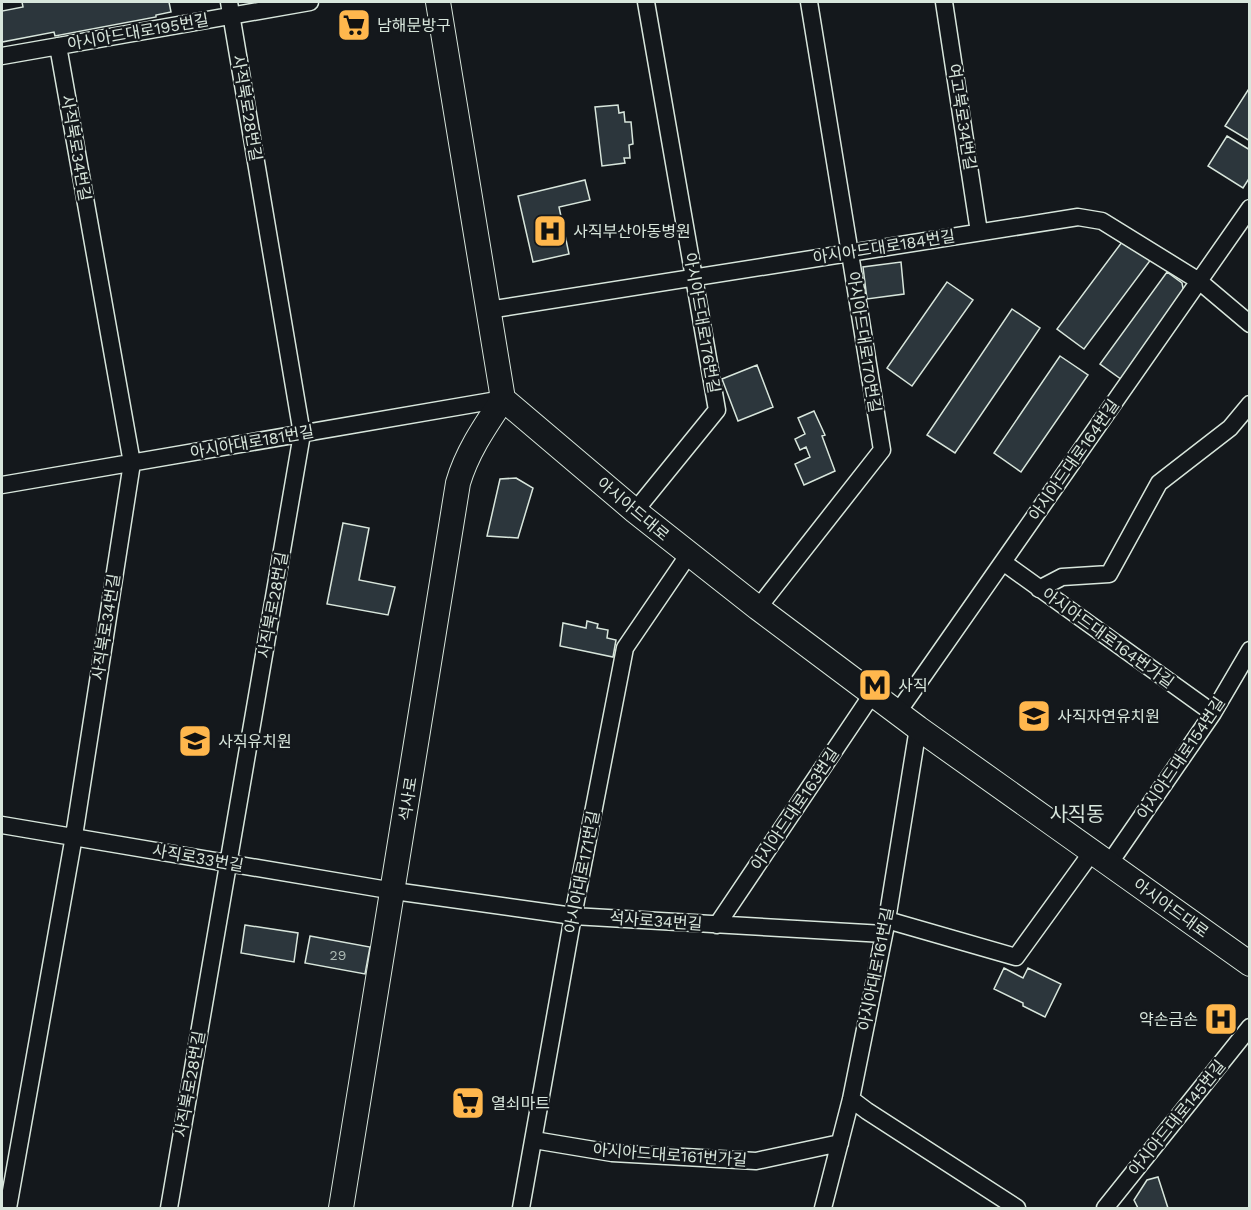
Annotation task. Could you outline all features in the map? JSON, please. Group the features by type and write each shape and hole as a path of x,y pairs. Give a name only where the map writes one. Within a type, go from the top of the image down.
{"main road":[{"path":"438,2 503,399"},
{"name":"아시아드대로","path":"503,399 635,511 758,608 918,728 1250,964"},
{"name":"석사로","path":"341,1209 458,483 462,467 475,441 503,399"}],"street":[{"name":"아시아드대로195번길","path":"2,56 230,8 310,2"},
{"name":"아시아드대로176번길","path":"635,511 717,410 646,2"},
{"name":"아시아드대로170번길","path":"758,608 882,450 809,2"},
{"name":"여고북로34번길","path":"944,2 979,232"},
{"name":"사직북로28번길","path":"169,1209 302,434 230,8"},
{"name":"사직북로34번길","path":"8,1209 74,836 132,463 58,46"},
{"name":"아시아드대로164번길","path":"898,712 1250,208"},
{"name":"아시아드대로184번길","path":"488,310 1078,217 1102,221 1199,281 1250,324"},
{"name":"아시아대로181번길","path":"2,485 503,399"},
{"path":"1040,589 1062,577 1109,574 1159,483 1230,428 1250,404"},
{"name":"아시아대로171번길","path":"521,1209 573,916 625,648 688,554"},
{"name":"아시아드대로164번가길","path":"1003,562 1213,713"},
{"name":"아시아드대로154번길","path":"1101,858 1213,713 1250,650"},
{"name":"아시아드대로163번길","path":"717,925 873,693"},
{"name":"아시아대로161번길","path":"823,1209 850,1099 885,927 918,728"},
{"name":"사직로33번길","path":"2,825 393,891"},
{"name":"석사로34번길","path":"393,891 573,916 717,925 885,927 1016,957 1101,858"},
{"name":"아시아드대로145번길","path":"1105,1209 1250,1028"},
{"path":"850,1099 1017,1209"},
{"name":"아시아드대로161번가길","path":"534,1140 612,1153 756,1161 840,1143"}],"building":[{"path":"22,2 169,2 171,12 156,15 156,17 55,36 54,32 2,42 2,11 23,7"},
{"path":"1250,87 1250,141 1225,126"},
{"path":"618,105 619,113 624,112 625,122 631,122 633,144 629,145 630,158 624,158 625,163 602,166 595,107"},
{"path":"1227,136 1250,150 1250,177 1243,188 1208,166"},
{"path":"585,180 590,200 559,207 569,254 533,262 518,196"},
{"path":"1125,238 1152,258 1084,349 1057,329"},
{"path":"901,262 904,294 867,299 863,267"},
{"path":"1167,272 1182,283 1184,293 1125,382 1100,364"},
{"path":"947,282 973,300 912,386 887,368"},
{"path":"1012,309 1040,328 955,453 927,435"},
{"path":"1060,356 1088,375 1021,472 994,453"},
{"path":"757,365 773,407 738,421 722,379"},
{"path":"814,411 825,435 822,436 835,471 804,485 795,464 810,457 806,447 800,450 795,439 805,434 798,418"},
{"path":"516,478 533,488 518,538 487,536 500,479"},
{"path":"343,523 369,528 359,580 395,587 388,615 327,604"},
{"path":"587,621 598,624 597,628 608,630 607,638 616,640 613,657 560,646 563,623 586,628"},
{"path":"245,925 298,933 294,962 241,953"},
{"path":"310,936 370,947 365,974 305,963"},
{"path":"1004,968 1023,978 1028,968 1061,984 1045,1017 994,989"},
{"path":"1158,1177 1168,1208 1138,1208 1134,1200 1147,1180"}],"place":[{"name":"남해문방구","path":"354,25"},
{"name":"사직부산아동병원","path":"550,231"},
{"name":"사직","path":"875,685"},
{"name":"사직자연유치원","path":"1034,716"},
{"name":"사직유치원","path":"195,741"},
{"name":"약손금손","path":"1221,1019"},
{"name":"열쇠마트","path":"468,1103"}],"district":[{"name":"사직동","path":"1077,814"}]}
